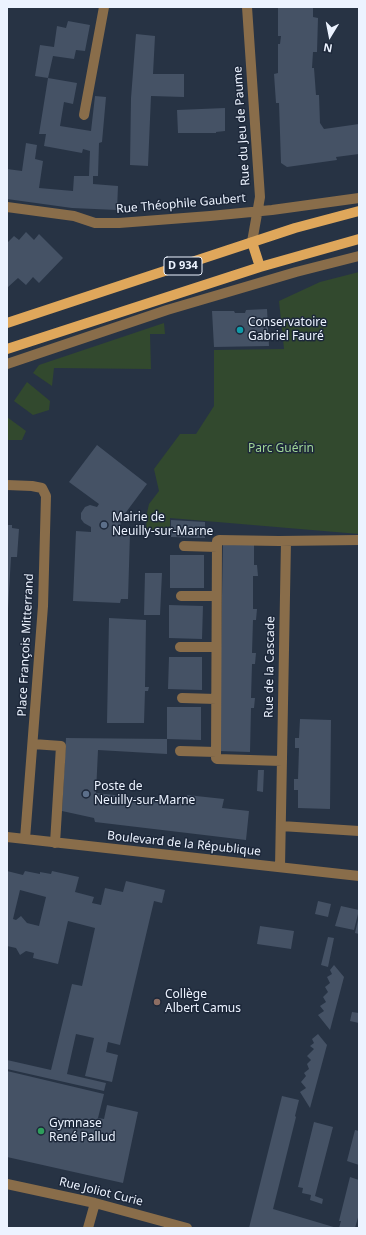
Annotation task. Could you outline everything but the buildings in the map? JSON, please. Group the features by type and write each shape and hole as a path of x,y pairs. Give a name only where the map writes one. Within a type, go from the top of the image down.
{"main road":[{"name":"D 934","path":"7,324 295,228 359,211"},
{"name":"D 934","path":"7,350 164,297 260,267 359,239"},
{"path":"252,242 260,267"}],"street":[{"path":"84,115 104,7"},
{"name":"Rue du Jeu de Paume","path":"247,7 260,197 252,242"},
{"name":"Rue Théophile Gaubert","path":"7,207 74,216 95,223 153,221 257,211 359,198"},
{"path":"7,364 167,310 296,272 359,256"},
{"path":"164,297 167,310"},
{"path":"7,350 17,361"},
{"name":"Place François Mitterrand","path":"7,485 42,488 46,496 43,606 25,839"},
{"path":"282,761 216,758 217,541 359,540"},
{"name":"Rue de la Cascade","path":"280,867 286,541"},
{"path":"184,546 217,547"},
{"path":"181,596 216,596"},
{"path":"180,647 216,647"},
{"path":"182,698 216,699"},
{"path":"33,744 61,746 55,843"},
{"path":"180,751 216,752"},
{"path":"281,826 359,831"},
{"name":"Boulevard de la République","path":"7,837 359,876"},
{"name":"Rue Joliot Curie","path":"7,1184 95,1202 187,1228"},
{"path":"88,1228 95,1202"}],"green space":[{"name":"Parc Guérin","path":"359,272 359,534 170,518 170,533 146,531 149,504 159,491 154,469 180,434 196,434 214,406 214,350 284,349 279,301 320,282"},
{"path":"164,323 165,334 150,334 151,369 54,368 52,386 33,373 39,365"},
{"path":"27,382 50,401 49,410 33,415 14,401"},
{"path":"7,417 26,431 22,440 7,440"}],"place":[{"name":"Conservatoire Gabriel Fauré","path":"240,330"},
{"name":"Mairie de Neuilly-sur-Marne","path":"104,525"},
{"name":"Poste de Neuilly-sur-Marne","path":"86,794"},
{"name":"Collège Albert Camus","path":"157,1002"},
{"name":"Gymnase René Pallud","path":"41,1131"}]}
